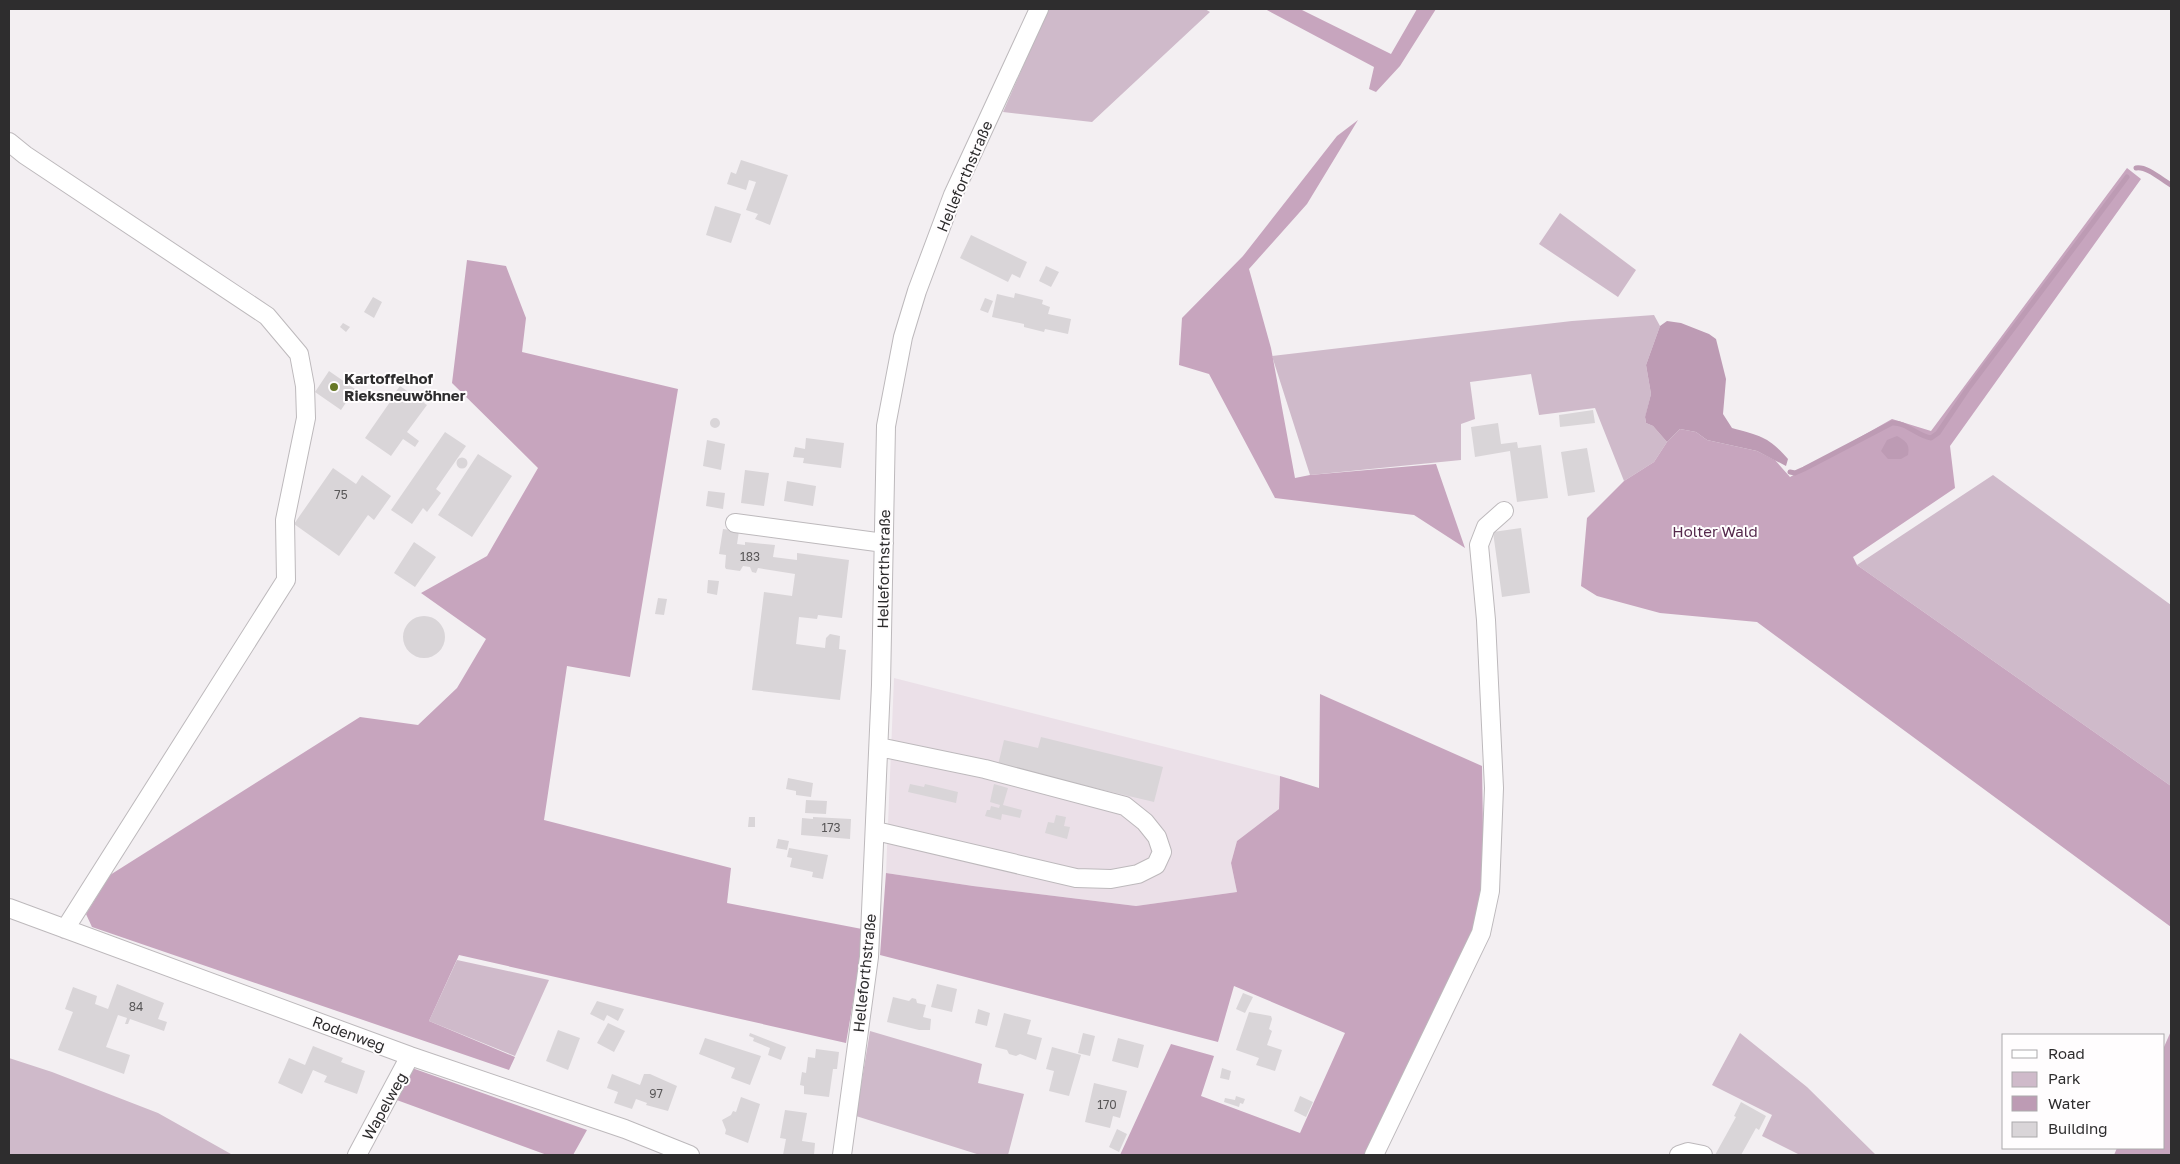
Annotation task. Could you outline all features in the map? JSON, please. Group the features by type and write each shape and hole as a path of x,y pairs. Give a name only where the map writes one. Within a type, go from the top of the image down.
{"street":[{"name":"Helleforthstraße","path":"842,1155 869,957 879,747 886,426 903,337 917,291 953,196 1039,9"},
{"path":"9,142 25,155 267,316 299,354 305,386 306,418 285,520 286,580 65,929"},
{"path":"1374,1155 1481,933 1490,892 1494,788 1486,620 1479,546 1486,527 1504,511"},
{"path":"735,523 884,543"},
{"path":"876,831 1076,878 1111,879 1138,874 1156,865 1162,852 1157,837 1145,822 1125,806 986,769 879,747"},
{"name":"Rodenweg","path":"9,908 410,1056 624,1129 690,1155"},
{"name":"Wapelweg","path":"357,1155 410,1056"},
{"path":"1679,1155 1688,1152 1703,1155"}],"shaded area":[{"path":"894,678 1280,776 1279,809 1237,841 1231,863 1237,892 1136,906 973,886 886,873"}],"green space":[{"path":"1048,9 1205,9 1210,12 1092,122 1003,112"},
{"path":"1265,9 1300,9 1391,54 1417,9 1436,9 1400,66 1376,92 1369,89 1374,67"},
{"path":"1358,120 1307,204 1249,269 1271,348 1295,478 1310,475 1436,464 1465,548 1414,515 1275,498 1209,374 1179,365 1182,318 1243,256 1337,136"},
{"name":"Holter Wald","path":"2127,168 2141,179 1950,446 1955,488 1853,557 1857,565 2171,786 2171,927 1757,622 1660,613 1597,596 1581,586 1587,518 1624,481 1654,462 1667,442 1680,429 1696,432 1707,440 1757,451 1775,460 1790,477 1892,419 1931,431"},
{"path":"1560,213 1636,270 1618,297 1539,244"},
{"path":"467,260 506,266 526,318 522,352 678,389 630,677 567,666 544,820 731,868 727,903 862,929 861,956 846,1043 459,955 429,1021 515,1057 509,1070 92,927 86,914 110,875 360,717 418,725 457,688 486,639 421,593 487,556 538,468 452,383"},
{"path":"1654,315 1660,326 1646,365 1651,394 1645,418 1646,423 1653,426 1667,442 1654,462 1624,481 1595,408 1539,415 1531,374 1470,382 1475,419 1461,424 1461,460 1310,475 1272,356 1572,321"},
{"path":"1993,475 2171,605 2171,786 1857,565"},
{"path":"1320,694 1482,766 1484,890 1477,931 1368,1155 1120,1155 1171,1044 1214,1056 1201,1096 1300,1133 1345,1033 1234,986 1218,1042 880,955 886,873 973,886 1136,906 1237,892 1231,863 1237,841 1279,809 1280,776 1319,788"},
{"path":"457,960 549,980 515,1056 429,1021"},
{"path":"870,1031 982,1064 978,1083 1024,1094 1008,1155 980,1155 856,1116"},
{"path":"2171,1031 2171,1155 2114,1155 2117,1149 2165,1149 2165,1045"},
{"path":"1740,1033 1807,1087 1876,1155 1800,1155 1762,1136 1772,1115 1712,1085"},
{"path":"9,1058 52,1072 158,1113 231,1154 9,1155"},
{"path":"412,1068 587,1130 573,1155 547,1155 394,1099"}],"water":[{"path":"1667,321 1681,323 1709,334 1716,339 1726,379 1723,414 1732,428 1757,435 1769,441 1788,459 1786,466 1757,451 1707,440 1696,432 1680,429 1667,442 1653,426 1646,423 1645,417 1651,394 1646,365 1660,326"},
{"path":"1897,436 1907,443 1908,455 1901,459 1888,459 1881,451 1887,440"}],"building":[{"path":"741,160 788,175 770,225 755,219 758,214 746,210 756,182 749,180 746,190 727,184 731,172 736,174"},
{"path":"715,206 741,214 731,243 706,235"},
{"path":"971,235 1027,262 1020,278 1012,274 1008,282 960,258"},
{"path":"1046,266 1059,272 1051,287 1039,281"},
{"path":"1015,293 1043,300 1042,304 1050,307 1048,314 1071,319 1068,334 1045,329 1044,332 1024,327 1024,324 992,317 997,294 1014,298"},
{"path":"373,297 382,302 374,318 364,312"},
{"path":"985,298 993,301 988,313 980,310"},
{"path":"343,323 350,327 346,332 340,327"},
{"path":"329,371 355,389 341,410 315,392"},
{"path":"400,386 427,405 407,432 419,441 415,447 403,439 391,456 365,438 390,402 385,398 390,391 394,394"},
{"path":"1593,410 1595,423 1560,427 1559,415"},
{"path":"713,418 717,418 720,423 719,427 713,428 710,425 710,421"},
{"path":"1498,423 1501,444 1517,442 1518,448 1541,445 1548,498 1517,502 1510,451 1475,457 1471,427"},
{"path":"445,432 466,446 436,489 441,493 427,512 423,508 412,524 391,510"},
{"path":"806,438 844,443 841,468 803,463 804,458 793,457 795,447 805,449"},
{"path":"707,440 725,444 721,470 703,466"},
{"path":"1587,448 1595,492 1568,496 1561,452"},
{"path":"478,454 512,476 472,537 438,515"},
{"path":"462,457 468,463 462,469 456,463"},
{"path":"333,468 356,484 362,475 391,496 374,520 368,515 339,556 294,524"},
{"path":"745,470 769,473 764,506 741,503"},
{"path":"787,481 816,486 813,506 784,501"},
{"path":"708,491 725,493 723,509 706,506"},
{"path":"1521,528 1530,593 1502,597 1493,532"},
{"path":"723,529 739,531 737,544 745,545 745,542 775,545 773,557 797,560 797,553 849,560 842,618 818,615 817,619 799,617 796,644 825,648 826,638 830,634 840,636 839,649 846,650 840,700 752,690 764,592 792,596 795,574 758,568 756,573 752,572 750,567 743,566 740,571 726,569 726,555 719,554"},
{"path":"414,542 436,557 415,587 394,573"},
{"path":"708,580 719,581 717,595 707,593"},
{"path":"658,598 667,599 664,615 655,614"},
{"path":"424,616 439,622 445,637 439,652 424,658 409,652 403,637 409,622"},
{"path":"1041,737 1163,767 1154,802 998,765 1004,740 1038,748"},
{"path":"788,778 813,783 811,797 796,795 796,791 786,789"},
{"path":"910,784 924,787 925,784 958,792 956,803 908,792"},
{"path":"994,784 1008,788 1003,805 1022,810 1020,818 1002,814 1001,820 985,816 991,806 999,808 1000,805 990,802"},
{"path":"806,800 827,801 826,814 805,813"},
{"path":"1056,815 1066,817 1064,826 1070,827 1067,839 1045,833 1048,822 1054,823"},
{"path":"749,817 755,817 755,827 748,827"},
{"path":"813,817 851,819 850,839 801,835 802,818 813,819"},
{"path":"778,839 789,841 787,850 776,848"},
{"path":"789,848 828,855 823,879 812,877 813,872 790,867 792,858 787,857"},
{"path":"117,984 164,1003 158,1019 167,1022 164,1031 130,1019 128,1024 125,1024 127,1018 118,1015 106,1047 130,1055 124,1074 58,1050 73,1012 65,1009 73,987 97,996 95,1004 108,1009"},
{"path":"937,984 957,989 952,1012 931,1007"},
{"path":"1243,993 1253,997 1245,1013 1236,1009"},
{"path":"893,997 909,1001 912,998 916,999 917,1003 926,1005 923,1017 931,1019 930,1030 919,1030 887,1022"},
{"path":"597,1001 624,1009 618,1021 607,1015 604,1021 590,1014"},
{"path":"978,1009 990,1013 987,1026 975,1023"},
{"path":"1249,1012 1271,1016 1269,1029 1272,1031 1267,1045 1282,1050 1275,1071 1256,1065 1259,1058 1236,1050"},
{"path":"1004,1013 1031,1020 1027,1034 1042,1038 1036,1060 1020,1054 1016,1056 1009,1054 1007,1050 995,1047"},
{"path":"608,1023 625,1031 614,1052 597,1043"},
{"path":"558,1030 580,1038 568,1070 546,1061"},
{"path":"750,1033 786,1047 781,1060 768,1055 770,1048 753,1041 754,1038 749,1036"},
{"path":"1083,1033 1095,1036 1090,1056 1078,1053"},
{"path":"705,1038 761,1056 750,1085 731,1078 735,1068 699,1054"},
{"path":"1118,1038 1144,1045 1138,1068 1112,1061"},
{"path":"313,1046 343,1058 341,1062 365,1071 357,1094 324,1082 327,1076 313,1070 302,1094 278,1083 289,1058 305,1065"},
{"path":"1052,1047 1081,1055 1069,1096 1049,1091 1054,1071 1046,1069"},
{"path":"816,1049 839,1052 837,1069 833,1069 829,1097 804,1094 804,1086 800,1085 802,1072 806,1073 808,1057 815,1058"},
{"path":"1222,1068 1231,1071 1229,1080 1220,1078"},
{"path":"612,1074 640,1085 644,1074 650,1074 677,1086 668,1111 646,1105 647,1103 636,1099 632,1109 614,1103 618,1092 607,1088"},
{"path":"1094,1083 1127,1091 1120,1118 1113,1116 1110,1128 1085,1122"},
{"path":"1236,1096 1245,1099 1243,1104 1240,1103 1239,1107 1224,1102 1225,1098 1235,1100"},
{"path":"1300,1096 1313,1102 1306,1117 1294,1111"},
{"path":"741,1097 760,1104 748,1143 725,1134 726,1130 722,1120 731,1115 733,1111 736,1112"},
{"path":"1741,1102 1766,1116 1759,1130 1756,1128 1741,1155 1715,1155 1736,1117 1734,1116"},
{"path":"785,1110 807,1113 802,1141 815,1143 814,1155 783,1155 786,1139 780,1138"},
{"path":"1117,1129 1127,1134 1119,1152 1109,1147"}],"waterway":[{"path":"2136,168 2150,171 2171,185"},
{"path":"1790,472 1795,473 1804,469 1892,423 1902,425 1926,437 1931,438 1938,433 1967,390 2127,177"}],"place":[{"name":"Kartoffelhof Rieksneuwöhner","path":"334,387"}]}
